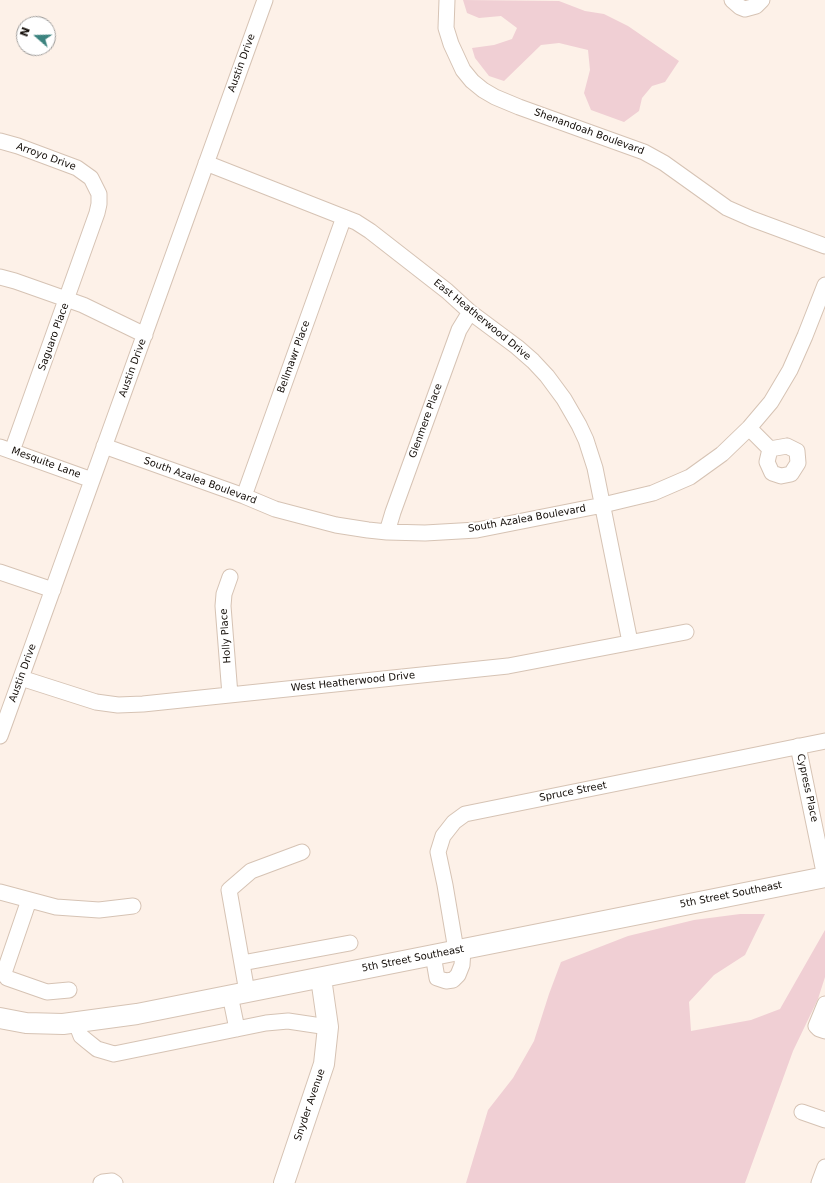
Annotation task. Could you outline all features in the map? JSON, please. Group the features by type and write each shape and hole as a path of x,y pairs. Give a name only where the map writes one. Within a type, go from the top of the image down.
{"main road":[{"name":"5th Street Southeast","path":"0,1019 44,1024 76,1023 137,1014 825,877"},
{"name":"Snyder Avenue","path":"284,1183 324,1064 328,1027 321,978"}],"street":[{"name":"Austin Drive","path":"1,730 265,0"},
{"name":"Shenandoah Boulevard","path":"447,0 446,28 451,44 463,70 482,90 519,107 644,152 664,163 727,208 752,219 825,246"},
{"path":"732,0 740,7 745,9 756,6 762,0"},
{"name":"Arroyo Drive","path":"0,142 25,149 84,172 90,178 99,194 99,204 94,222"},
{"name":"East Heatherwood Drive","path":"206,164 356,222 370,231 447,291 470,312 517,347 547,376 579,425 586,440 595,468 630,642"},
{"name":"Bellmawr Place","path":"244,496 344,218"},
{"name":"Saguaro Place","path":"6,449 67,299 94,222"},
{"path":"0,277 15,280 83,305 145,335"},
{"name":"South Azalea Boulevard","path":"104,446 244,496 275,509 336,525 387,532 425,533 477,530 602,505 653,493 690,477 722,454 749,428 771,402 790,370 825,286"},
{"name":"Glenmere Place","path":"387,532 459,330 470,312"},
{"path":"749,428 770,449"},
{"name":"Mesquite Lane","path":"6,449 92,480"},
{"path":"0,572 52,590"},
{"name":"Holly Place","path":"230,577 224,594 223,606 230,695"},
{"name":"West Heatherwood Drive","path":"21,678 85,700 108,704 143,704 508,666 686,632"},
{"name":"Spruce Street","path":"433,955 438,978 446,981 453,980 458,975 462,965 438,852 444,836 454,822 465,814 825,741"},
{"name":"Cypress Place","path":"798,746 825,877"},
{"path":"237,1029 238,994 242,963 228,890 251,871 302,852"},
{"path":"0,892 56,907 99,910 133,906"},
{"path":"29,900 4,973 7,978 47,992 69,990"},
{"path":"242,963 350,943"},
{"path":"825,1004 816,1026 825,1031"},
{"path":"76,1023 81,1036 86,1041 97,1049 114,1054 266,1023 288,1021 328,1027"},
{"path":"802,1112 825,1120"},
{"path":"819,1183 825,1166"},
{"path":"101,1183 112,1180 114,1183"}],"shaded area":[{"path":"463,0 559,1 585,11 604,14 628,26 679,61 665,82 652,86 642,98 639,111 624,122 591,110 584,93 590,70 588,50 559,43 541,45 504,81 489,76 475,58 472,48 494,45 512,39 517,28 501,16 479,18 467,13"},
{"path":"740,914 765,914 745,955 714,975 689,1002 691,1031 751,1020 780,1009 825,930 825,977 818,999 793,1051 745,1183 466,1183 488,1110 513,1078 534,1041 561,962 628,936 694,920"}]}
